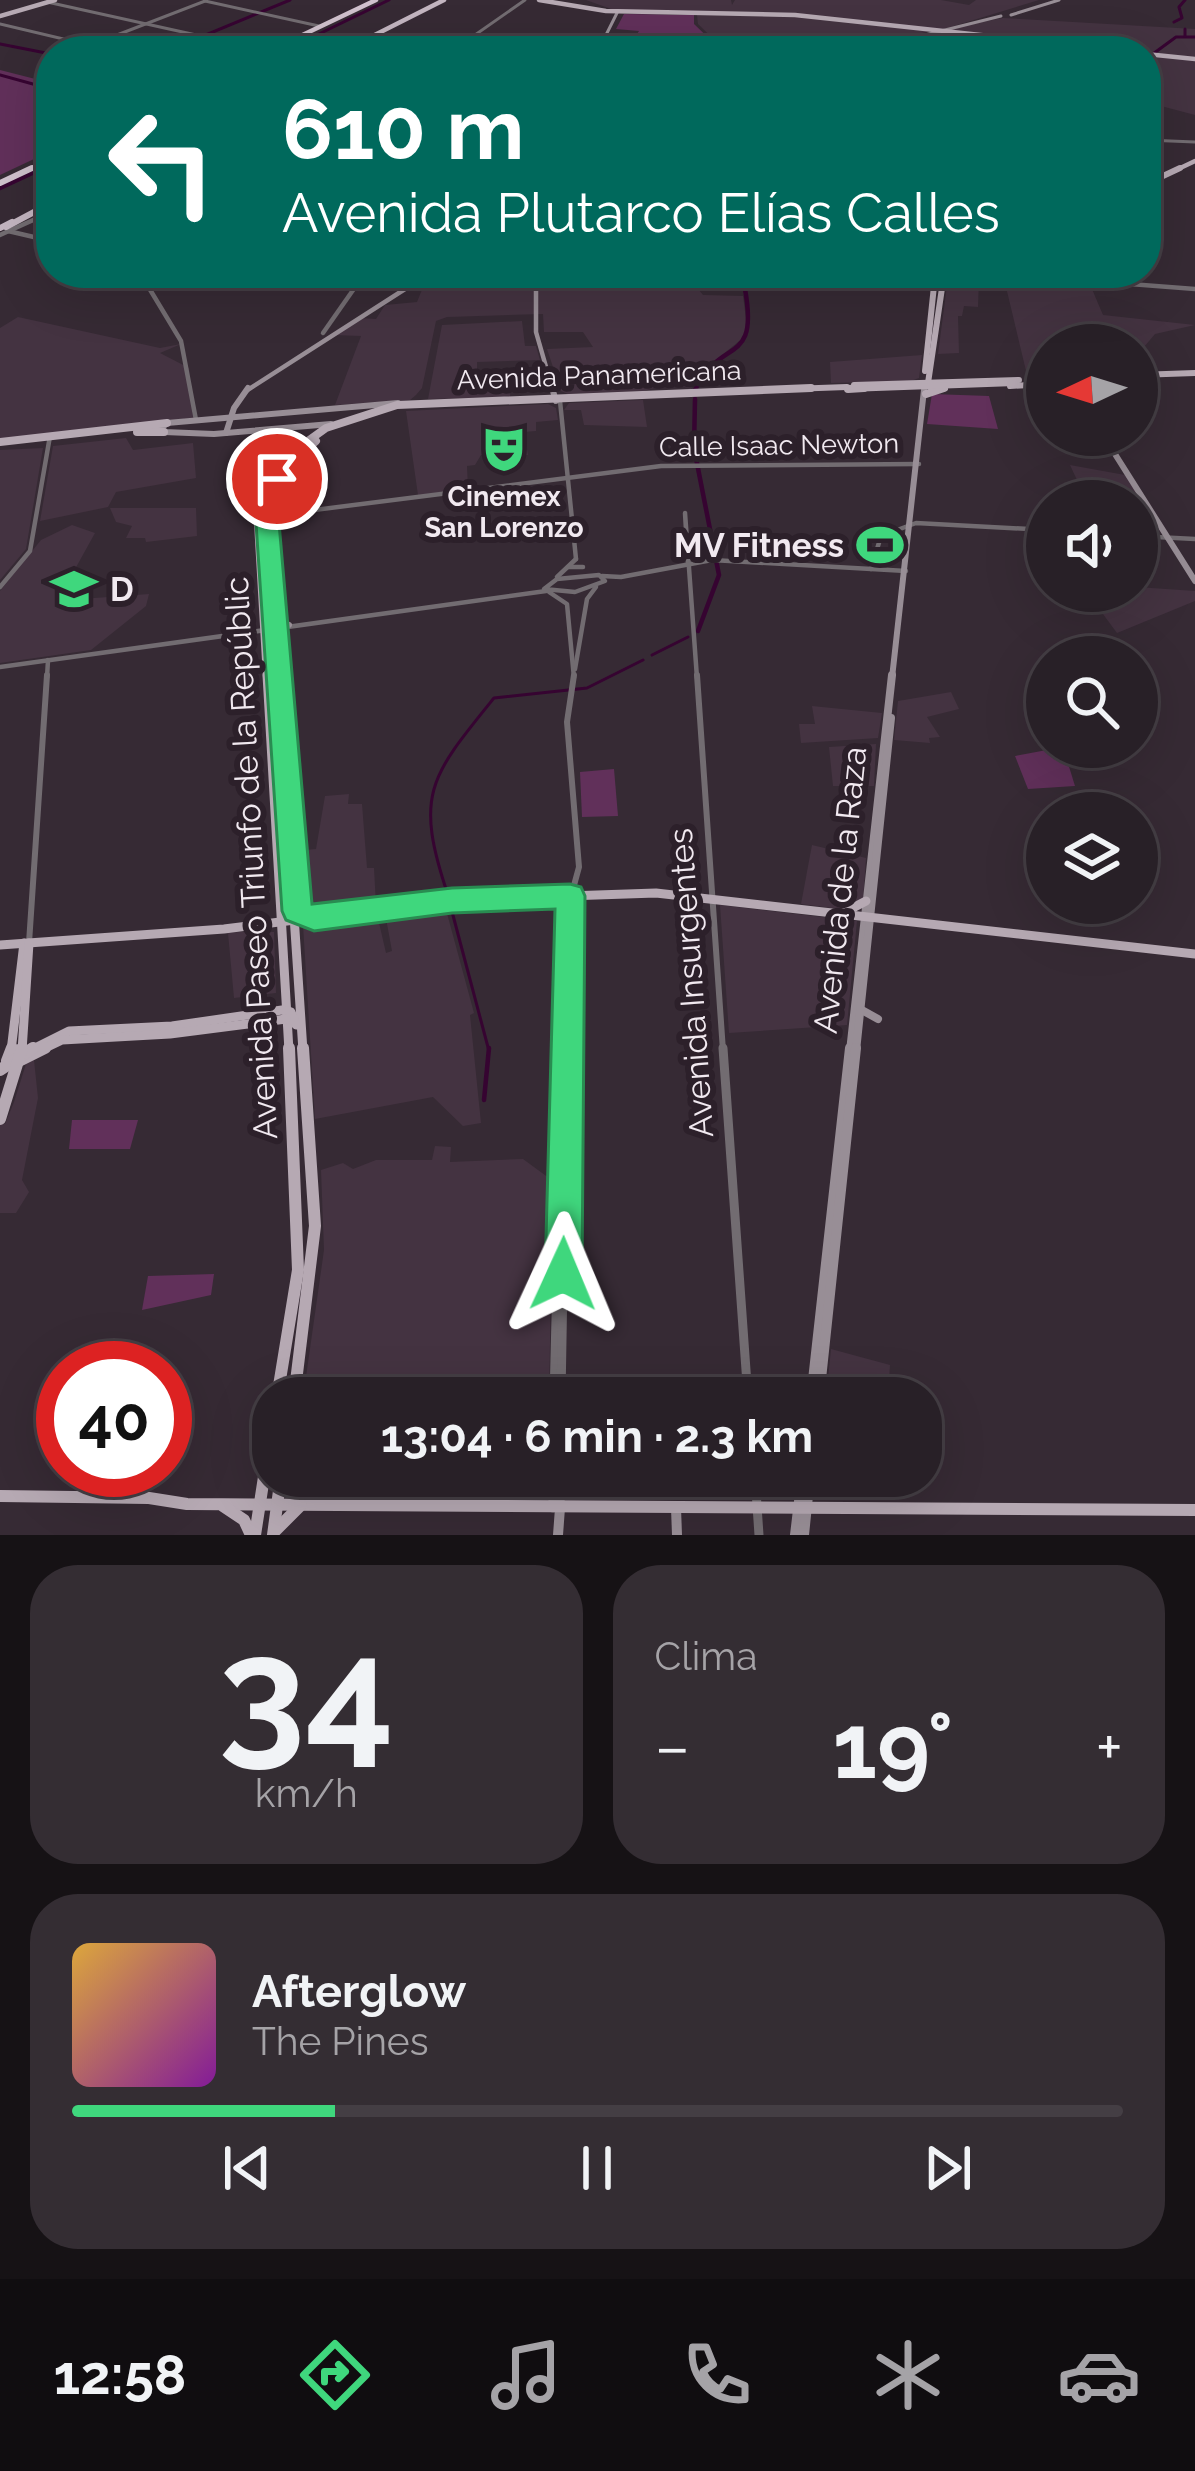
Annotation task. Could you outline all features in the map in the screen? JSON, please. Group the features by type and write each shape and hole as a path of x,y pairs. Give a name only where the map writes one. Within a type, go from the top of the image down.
{"highway":[{"path":"302,36 373,0"},
{"path":"376,36 443,2"},
{"path":"0,182 36,164"},
{"path":"4,228 36,212"},
{"path":"4,228 36,212"}],"main road":[{"path":"0,16 55,0"},
{"path":"536,0 630,12 769,14 935,33"},
{"path":"1006,15 1045,0"},
{"path":"924,36 1059,0"},
{"path":"630,12 829,18 935,33"},
{"path":"815,18 829,18"},
{"path":"956,31 969,24"},
{"path":"923,36 956,31 993,36"},
{"path":"1161,55 1195,59"},
{"path":"1161,175 1193,160"},
{"path":"0,445 166,428 219,417 245,386 394,288"},
{"path":"228,425 249,387 405,288"},
{"path":"537,288 536,335 555,400"},
{"path":"924,385 936,288"},
{"path":"936,299 941,288"},
{"path":"340,327 347,316"},
{"path":"1158,376 1193,376"},
{"path":"844,389 1016,381"},
{"path":"793,390 1026,381"},
{"path":"793,390 1026,383"},
{"name":"Avenida de la Raza","path":"816,1377 924,385"},
{"name":"Avenida Panamericana","path":"573,399 793,390"},
{"path":"416,405 424,393"},
{"path":"555,400 573,399"},
{"path":"555,400 573,399"},
{"name":"Avenida Panamericana","path":"416,405 555,400"},
{"path":"166,428 205,434 228,425 416,405"},
{"path":"281,1377 306,1260 315,1241 304,1052 288,922 294,905 276,730 263,519 272,489 286,466 310,445 370,410 416,405"},
{"path":"219,417 228,425 341,424"},
{"path":"1117,456 1195,581"},
{"path":"910,522 924,523"},
{"path":"272,628 289,625"},
{"path":"272,628 289,625"},
{"name":"Avenida Paseo Triunfo de la Repúblic","path":"276,730 274,805 288,922 290,1072 299,1238 306,1260"},
{"path":"274,805 283,805 287,811"},
{"path":"0,945 288,922 449,901 656,893 1195,955"},
{"path":"839,914 869,902 890,920"},
{"path":"294,905 314,919"},
{"name":"Avenida de la Raza","path":"816,1377 867,918"},
{"path":"0,1119 21,1057 27,941"},
{"path":"2,1067 16,1036 27,941"},
{"path":"860,1009 878,1018"},
{"path":"23,1035 289,1021"},
{"path":"2,1067 62,1040 289,1021"},
{"path":"289,1021 304,1052"},
{"path":"21,1057 52,1036"},
{"path":"290,1072 297,1093 307,1094"},
{"path":"299,1238 306,1244 315,1241"},
{"path":"296,1377 306,1260"},
{"path":"0,1496 557,1508 1195,1510"},
{"path":"269,1497 273,1535"},
{"path":"253,1535 272,1497"},
{"path":"795,1535 803,1497"},
{"path":"218,1504 244,1520 253,1535"},
{"path":"273,1535 301,1504"},
{"path":"557,1508 558,1535"},
{"path":"676,1508 677,1535"},
{"path":"802,1508 804,1535"}],"street":[{"path":"473,36 525,0"},
{"path":"117,36 202,1 319,26"},
{"path":"47,2 198,36"},
{"path":"0,24 52,36"},
{"path":"1161,141 1195,142"},
{"path":"4,228 36,236"},
{"path":"1161,286 1195,289"},
{"path":"150,288 183,340 193,371 196,420"},
{"path":"323,333 358,288"},
{"path":"347,316 352,296"},
{"path":"555,400 576,559 600,580"},
{"path":"0,586 30,551 49,438"},
{"name":"Calle Isaac Newton","path":"263,519 700,464 917,463"},
{"name":"Avenida Insurgentes","path":"685,514 746,1377"},
{"path":"871,569 880,538 910,522"},
{"path":"924,523 1026,529"},
{"path":"1158,537 1195,539"},
{"path":"548,587 576,559"},
{"path":"289,625 716,560 904,571"},
{"path":"568,567 583,568"},
{"path":"548,587 600,580"},
{"path":"574,669 587,599 600,580"},
{"path":"548,587 567,604 571,632 575,689 567,722 579,867 570,896 559,1377"},
{"path":"567,604 576,595 587,599"},
{"path":"0,667 272,628"},
{"path":"571,632 582,630"},
{"path":"27,941 48,660"},
{"path":"557,1497 557,1508"},
{"path":"756,1497 759,1535"}],"shaded area":[{"path":"586,0 731,0 732,5 735,0 941,0 969,5 976,0 1039,0 944,29 1003,18 1195,29 1195,115 1161,106 1161,36 932,36 941,33 929,31 911,36 710,36 698,24 697,15 614,10"},
{"path":"624,14 694,15 694,24 706,36 636,36 639,31 616,29"},
{"path":"0,70 36,79 36,158 0,175"},
{"path":"423,288 697,288 703,295 743,296 748,334 702,371 691,389 672,383 643,391 568,394 561,391 547,349 593,347 583,332 544,332 543,314 447,317 436,321 422,388 410,400 335,405 361,336 333,335 360,318 376,319 385,305 417,302"},
{"path":"947,288 979,288 978,307 964,306 958,316 959,353 938,354"},
{"path":"1006,288 1092,288 1103,315 1195,325 1158,333 1158,324 1026,324 1026,371"},
{"path":"18,317 160,348 181,344 160,353 189,368 193,418 0,440 0,328"},
{"path":"522,321 525,346 536,346 540,360 477,362 477,384 511,384 510,397 428,399 442,325"},
{"path":"922,355 919,378 911,381 831,383 830,362"},
{"path":"932,394 989,396 998,429 927,424"},
{"path":"643,400 647,427 584,425 581,410 564,410 569,403"},
{"path":"548,404 556,408 558,420 536,422 536,431 524,432 528,455 481,455 475,465 467,466 468,489 418,495 406,411"},
{"path":"126,438 133,450 193,443 196,478 116,492 108,507 40,521 53,446"},
{"path":"43,448 26,549 0,580 0,450"},
{"path":"1070,465 1125,475 1128,480 1077,480"},
{"path":"110,508 196,508 197,536 146,542 145,538 126,538 132,526 116,522"},
{"path":"72,525 95,533 69,580 89,580 81,599 149,594 146,606 91,650 0,663 0,591 41,540"},
{"path":"1158,588 1195,591 1195,601 1117,633 1102,612 1158,612"},
{"path":"951,692 959,709 927,717 940,737 929,738 930,743 894,740 898,701"},
{"path":"812,706 882,713 878,738 801,743 799,724 815,724"},
{"path":"876,744 874,786 833,786 829,747"},
{"path":"1026,754 1026,768 1069,768 1075,786 1028,789 1015,756"},
{"path":"614,769 618,816 582,817 580,772"},
{"path":"349,794 348,804 362,804 367,868 374,868 376,905 304,913 299,907 295,851 316,849 325,796"},
{"path":"812,845 866,858 863,901 848,910 801,904"},
{"path":"720,905 857,921 847,1025 729,1033"},
{"path":"445,906 474,1013 470,1015 481,1123 463,1126 433,1097 315,1119 303,925 377,914 386,953 392,951 385,913"},
{"path":"274,932 276,993 234,998 228,933"},
{"path":"34,1060 38,1098 22,1180 29,1192 16,1213 0,1213 0,1124 5,1124 26,1064"},
{"path":"72,1120 138,1120 130,1149 69,1149"},
{"path":"435,1146 451,1147 450,1162 523,1159 553,1181 549,1377 306,1377 324,1250 321,1170 343,1163 353,1169 376,1160 432,1160"},
{"path":"214,1274 211,1295 142,1310 148,1276"},
{"path":"831,1349 890,1365 889,1377 828,1377"}],"waterway":[{"path":"203,36 290,0"},
{"path":"315,36 389,0"},
{"path":"1174,22 1182,18 1179,7 1185,0"},
{"path":"1185,29 1185,36"},
{"path":"1161,48 1176,37 1195,37"},
{"path":"0,44 36,51"},
{"path":"0,75 36,85"},
{"path":"0,188 36,171"},
{"path":"695,390 705,373 742,341 747,330 746,288"},
{"path":"695,399 694,448 719,575 698,631"},
{"path":"652,655 688,637"},
{"path":"448,895 432,833 434,788 455,748 494,698 587,688 643,660"},
{"path":"450,904 489,1050"},
{"path":"484,1100 489,1050"}],"place":[{"name":"Cinemex San Lorenzo","path":"504,449"},
{"name":"MV Fitness","path":"880,545"},
{"name":"D","path":"74,589"}],"route":[{"path":"277,479 268,502 268,523 297,911 314,919 452,900 570,896 563,1274"}]}
